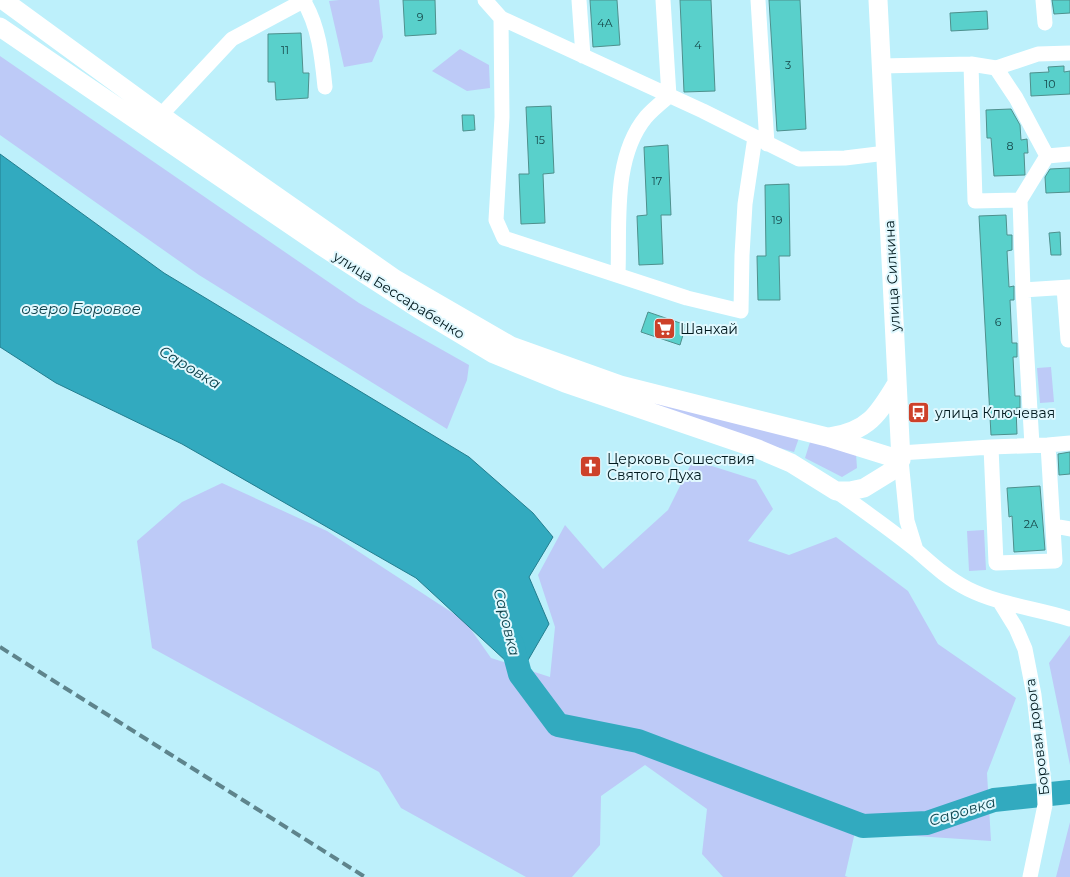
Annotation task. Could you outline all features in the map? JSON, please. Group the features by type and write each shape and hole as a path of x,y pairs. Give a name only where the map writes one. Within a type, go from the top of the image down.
{"main road":[{"name":"улица Бессарабенко","path":"2,0 161,115 419,310 494,354 565,383 758,449 791,463 836,491"},
{"name":"улица Силкина","path":"878,0 900,457"},
{"name":"улица Бессарабенко","path":"0,27 325,239 511,346 620,385 900,457"},
{"name":"улица Бессарабенко","path":"827,437 847,434 868,424 884,405 897,383"},
{"path":"836,491 864,488 883,476 900,457"}],"street":[{"path":"161,115 232,39 304,0 311,13 321,48 325,87"},
{"path":"485,0 501,18 799,159 845,158 886,152"},
{"path":"579,0 584,56"},
{"path":"663,0 669,96"},
{"path":"501,18 502,117 496,220 504,238 687,298 741,311 745,204 761,140 758,0"},
{"path":"1043,0 1045,23"},
{"path":"881,66 971,64 996,68 1038,54 1070,53"},
{"path":"971,64 975,201 1020,200"},
{"path":"996,68 1016,98 1047,156"},
{"path":"618,274 622,173 632,141 646,117 669,96"},
{"path":"1047,156 1070,154"},
{"path":"1032,445 1020,200 1047,156"},
{"path":"1023,290 1067,288 1068,340 1070,339"},
{"path":"900,457 991,447 1070,443"},
{"path":"991,447 996,563 1055,561 1048,445"},
{"name":"улица Силкина","path":"900,457 906,521 916,550"},
{"name":"улица Бессарабенко","path":"836,491 916,550 952,580 1000,602 1043,610 1070,619"},
{"path":"1054,526 1070,529"},
{"name":"Боровая дорога","path":"1000,602 1016,628 1025,649 1034,695 1045,805 1030,877"}],"shaded area":[{"path":"379,0 383,37 372,62 344,67 329,1"},
{"path":"460,49 489,65 490,88 467,91 432,71"},
{"path":"0,56 359,303 469,365 467,380 447,429 199,275 0,135"},
{"path":"1051,367 1054,402 1040,403 1037,368"},
{"path":"573,375 800,435 794,452 737,436"},
{"path":"811,439 856,454 857,468 842,477 805,458"},
{"path":"693,460 756,480 773,509 748,541 789,555 836,537 908,591 938,644 1016,698 987,773 991,841 855,832 845,876 848,877 723,877 702,854 707,809 645,765 601,796 600,845 572,877 526,877 401,808 379,772 152,648 137,541 182,502 222,483 327,531 465,621 491,658 550,677 555,627 538,575 565,525 603,569 668,510"},
{"path":"984,530 986,570 969,571 967,531"},
{"path":"1070,635 1070,765 1049,663"},
{"path":"1070,822 1070,877 1056,877"}],"water":[{"name":"озеро Боровое","path":"0,154 164,273 469,457 533,513 553,537 529,577 549,624 520,674 416,578 182,444 56,383 0,347"}],"building":[{"path":"403,0 435,0 436,34 405,36"},
{"path":"590,0 617,0 620,45 593,47"},
{"path":"680,0 711,0 715,91 684,92"},
{"path":"769,0 800,0 806,129 777,131"},
{"path":"1052,0 1070,0 1070,13 1054,14"},
{"path":"987,11 988,29 951,31 950,13"},
{"path":"301,33 303,73 309,73 308,98 276,100 275,82 268,82 268,34"},
{"path":"1064,66 1064,72 1070,71 1070,94 1031,96 1030,73 1049,72 1048,67"},
{"path":"551,106 554,173 543,174 545,223 521,224 519,174 529,174 526,107"},
{"path":"1011,109 1020,125 1021,140 1027,139 1028,153 1024,153 1025,175 994,176 991,138 987,138 986,110"},
{"path":"462,115 474,115 475,130 463,131"},
{"path":"668,145 671,215 661,215 663,264 639,265 637,216 647,215 644,147"},
{"path":"1070,168 1070,192 1046,193 1045,177 1050,169"},
{"path":"789,184 790,256 779,256 780,300 758,300 757,256 766,256 765,185"},
{"path":"1006,215 1007,235 1012,235 1012,250 1007,251 1009,287 1014,286 1014,300 1010,300 1012,343 1017,343 1017,357 1013,357 1015,396 1020,396 1020,408 1016,408 1017,434 991,435 979,216"},
{"path":"1060,232 1061,255 1051,255 1049,233"},
{"name":"Шанхай","path":"648,312 686,325 680,345 641,332"},
{"path":"1070,452 1070,474 1059,475 1058,454"},
{"path":"592,459 598,463 600,474 589,475 585,472 582,461"},
{"path":"1040,486 1045,550 1014,552 1012,516 1009,517 1007,488"}],"waterway":[{"name":"Саровка","path":"512,644 520,674 558,725 638,741 863,826 927,823 994,800 1070,792"}],"railway":[{"path":"0,647 365,877"}],"place":[{"name":"Шанхай","path":"664,329"},
{"name":"улица Ключевая","path":"919,413"},
{"name":"Церковь Сошествия Святого Духа","path":"591,467"}]}
